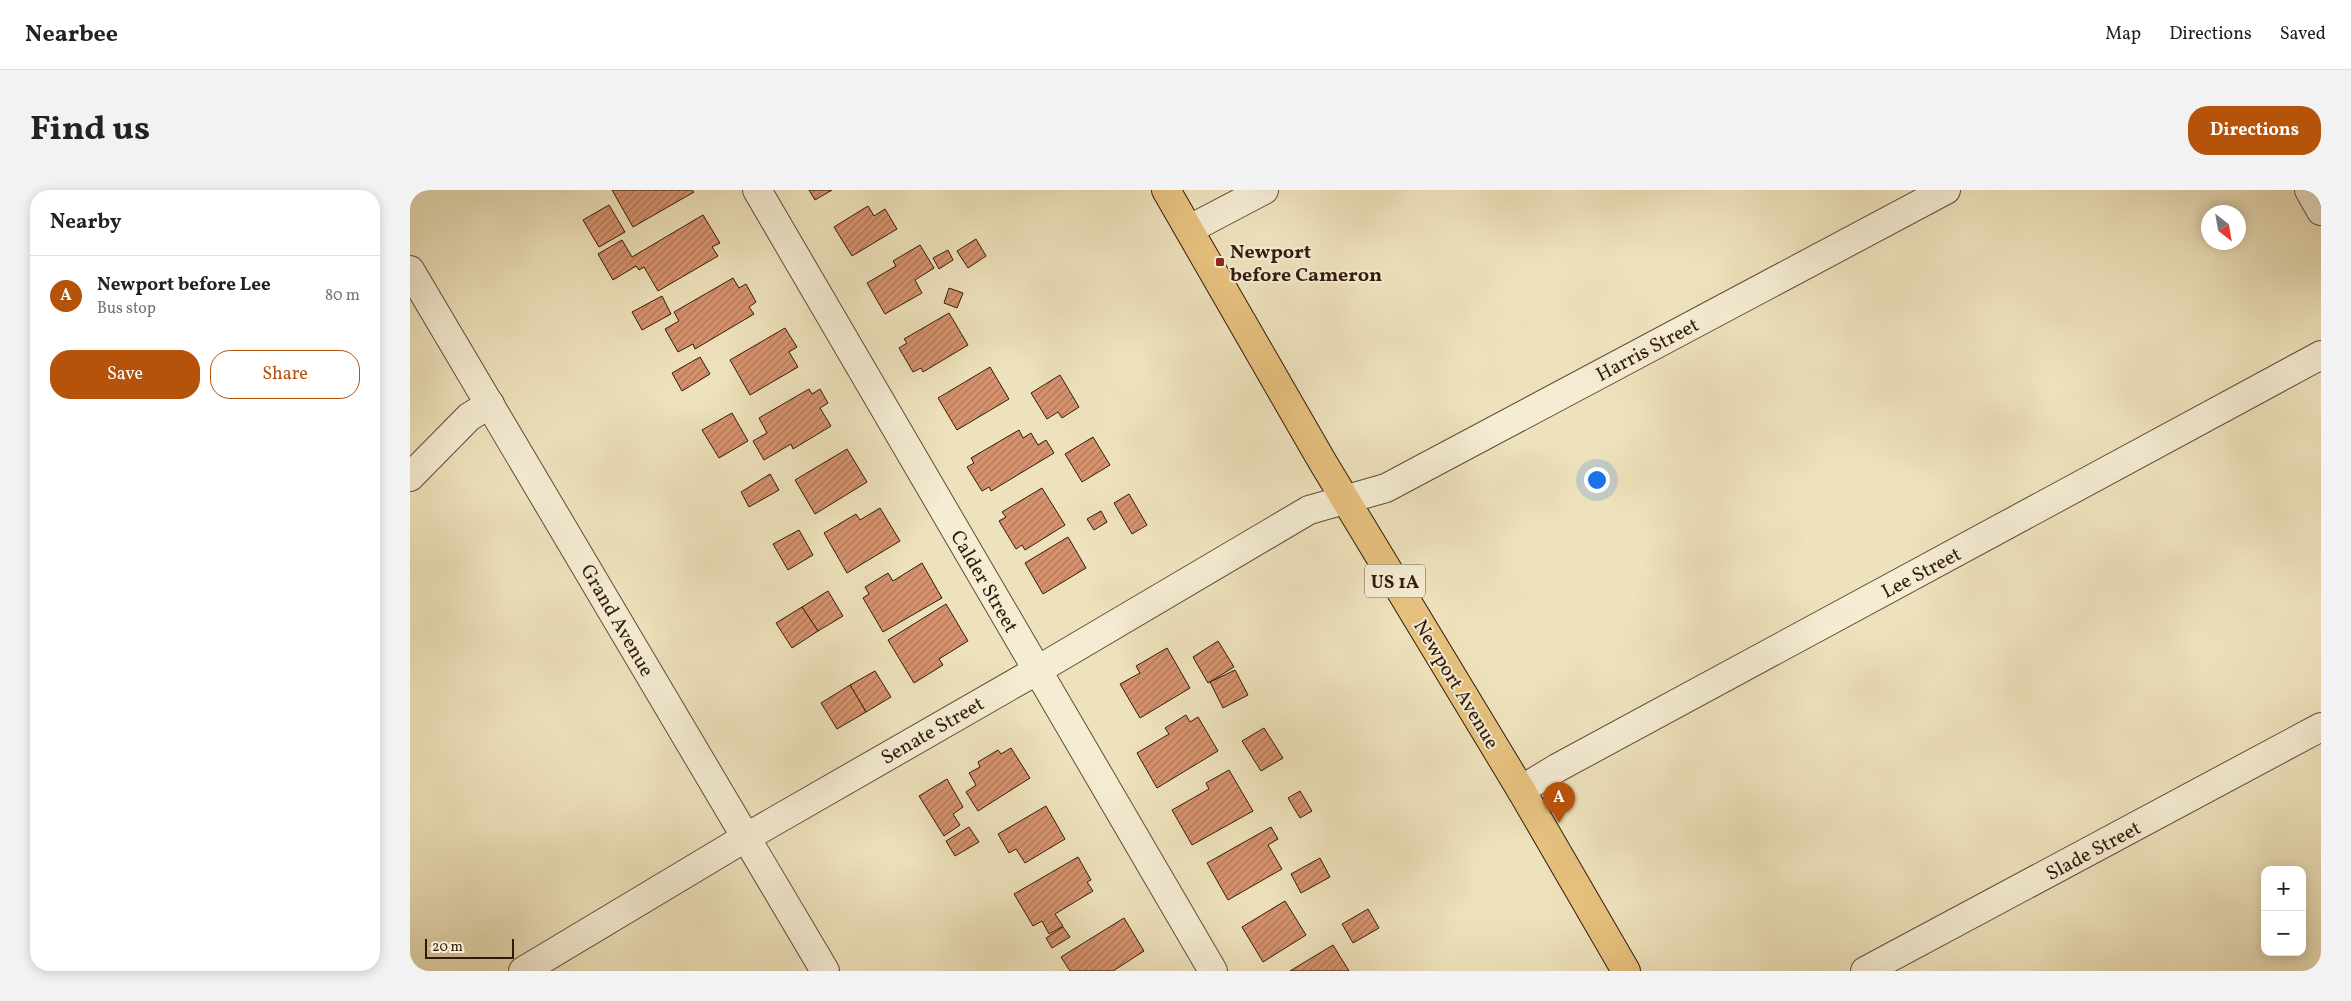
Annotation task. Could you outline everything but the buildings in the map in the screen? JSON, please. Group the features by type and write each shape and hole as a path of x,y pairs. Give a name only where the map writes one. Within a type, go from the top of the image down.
{"main road":[{"name":"Newport Avenue","path":"1166,190 1345,499 1521,790 1626,971"}],"street":[{"name":"Calder Street","path":"757,190 936,494 1036,671 1214,971"},
{"path":"1190,229 1264,190"},
{"name":"Harris Street","path":"1345,499 1386,488 1946,190"},
{"path":"2310,190 2321,211"},
{"name":"Grand Avenue","path":"410,270 744,838 825,971"},
{"name":"Lee Street","path":"1521,790 1557,768 2321,355"},
{"path":"410,477 469,417 490,404"},
{"name":"Senate Street","path":"523,971 744,838 1036,671 1309,510 1345,499"},
{"name":"Slade Street","path":"1865,971 2321,727"}],"place":[{"name":"Newport before Cameron","path":"1220,262"},
{"name":"Newport before Lee","path":"1559,823"}]}
